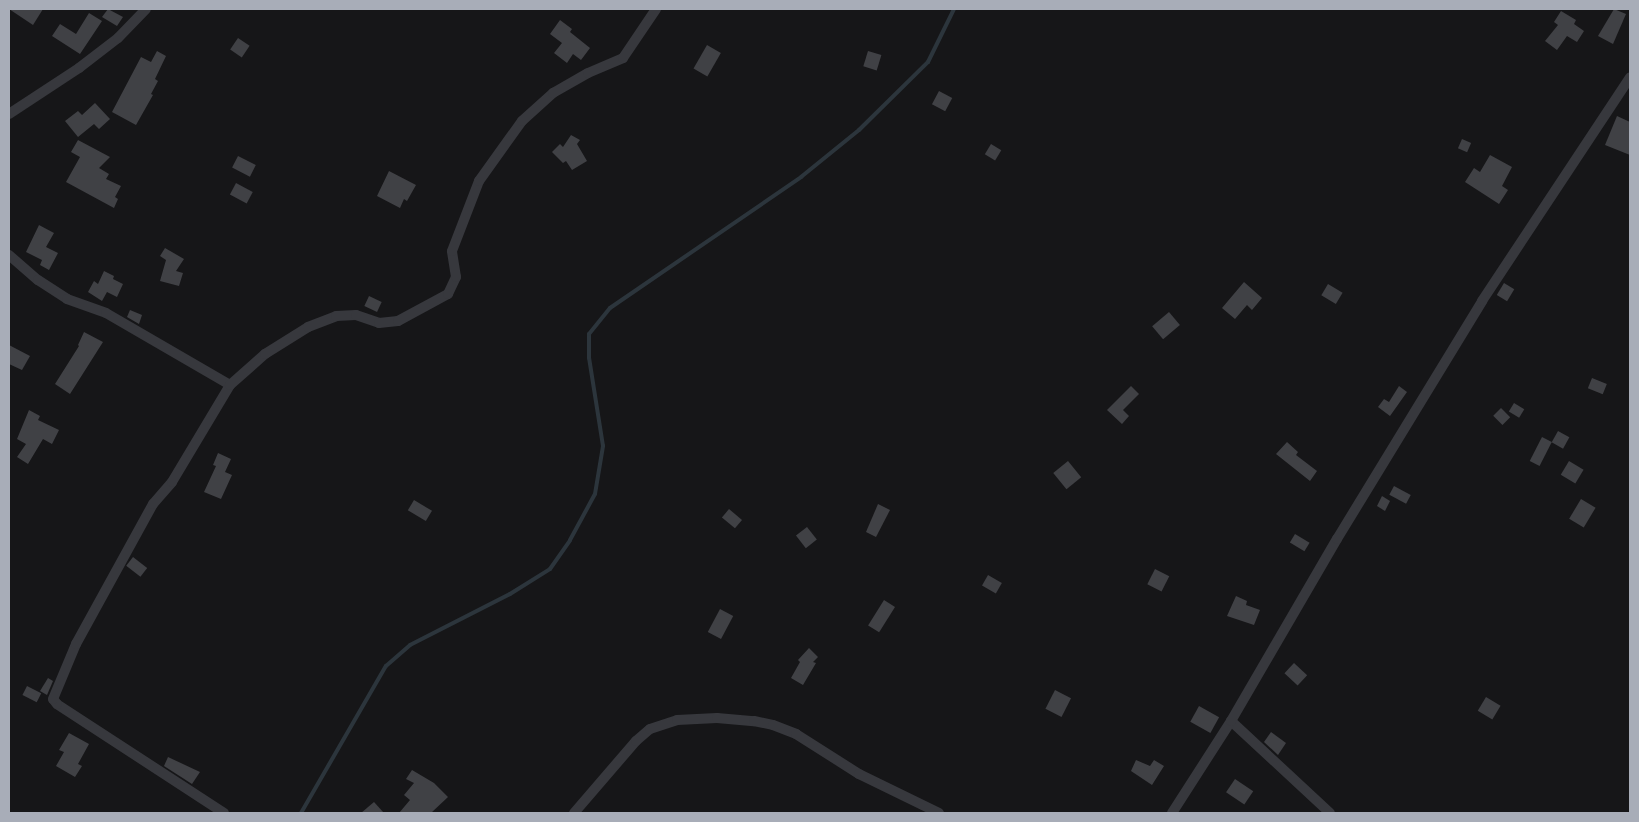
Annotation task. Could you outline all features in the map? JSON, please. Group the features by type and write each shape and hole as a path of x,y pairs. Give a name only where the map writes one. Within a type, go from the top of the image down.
{"street":[{"path":"9,114 79,68 118,38 146,9"},
{"path":"224,813 57,704 53,699 76,644 153,504 172,482 230,385 265,354 308,326 336,316 356,315 379,323 398,321 448,294 456,277 452,251 479,181 517,129 553,93 623,58 656,9"},
{"path":"1172,813 1231,721 1327,555 1477,309 1630,77"},
{"path":"9,255 38,280 66,299 106,314 230,385"},
{"path":"574,813 636,741 650,729 667,722 692,718 754,720 773,725 796,734 859,774 939,813"},
{"path":"1231,721 1330,813"}],"building":[{"path":"9,9 43,9 33,25"},
{"path":"108,9 123,17 117,26 102,17"},
{"path":"1614,9 1626,14 1613,44 1598,36"},
{"path":"1561,11 1576,20 1574,24 1584,31 1577,42 1567,36 1557,50 1545,41 1558,25 1554,22"},
{"path":"89,13 102,21 80,54 52,36 60,24 76,34"},
{"path":"560,20 572,29 570,32 590,48 581,60 573,54 567,63 554,53 562,43 550,34"},
{"path":"238,38 250,46 242,57 230,50"},
{"path":"707,45 721,53 707,76 694,68"},
{"path":"157,51 166,56 155,79 158,81 151,94 153,95 136,125 112,112 141,57 151,62"},
{"path":"868,51 881,55 877,70 863,66"},
{"path":"939,91 952,98 945,111 932,104"},
{"path":"95,103 110,119 99,129 94,124 78,137 65,121 78,111 82,115"},
{"path":"1617,116 1630,122 1630,155 1605,145"},
{"path":"571,135 580,140 577,144 587,161 572,170 566,161 563,163 552,152 560,144 563,147"},
{"path":"1462,139 1471,143 1467,152 1458,148"},
{"path":"78,140 110,157 99,168 109,174 106,179 121,186 115,197 118,199 114,208 66,182 80,157 71,152"},
{"path":"991,144 1001,150 995,160 985,154"},
{"path":"1490,155 1512,167 1502,186 1508,190 1499,204 1465,182 1474,168 1480,172"},
{"path":"238,156 256,165 250,177 232,168"},
{"path":"389,171 416,185 407,201 404,199 400,208 377,196"},
{"path":"236,183 253,192 247,203 230,194"},
{"path":"39,225 54,233 46,247 58,253 49,270 40,265 42,260 26,252"},
{"path":"165,248 184,259 176,271 183,273 179,286 160,281 166,260 160,256"},
{"path":"104,271 114,276 113,279 123,284 117,297 107,292 102,301 88,292 94,281 98,284"},
{"path":"1244,282 1262,298 1252,310 1247,305 1235,319 1222,308"},
{"path":"1504,283 1514,289 1507,301 1497,295"},
{"path":"1328,284 1343,293 1336,304 1321,295"},
{"path":"369,296 382,302 377,312 364,306"},
{"path":"130,310 142,315 139,324 127,317"},
{"path":"1169,312 1180,325 1163,339 1152,326"},
{"path":"84,332 103,342 70,394 55,384 79,346"},
{"path":"9,345 30,356 22,370 9,364"},
{"path":"1592,378 1607,384 1603,394 1588,388"},
{"path":"1131,386 1139,394 1123,410 1129,416 1122,424 1107,410"},
{"path":"1399,386 1407,392 1390,416 1378,407 1384,399 1389,402"},
{"path":"1514,403 1524,409 1519,418 1509,412"},
{"path":"1501,408 1510,417 1502,425 1493,416"},
{"path":"29,410 40,416 38,420 59,430 52,444 43,439 28,464 17,457 26,444 17,439"},
{"path":"1558,431 1569,437 1563,449 1552,442"},
{"path":"1542,437 1552,442 1540,466 1530,461"},
{"path":"1287,442 1298,452 1296,455 1317,471 1310,481 1276,454"},
{"path":"218,453 231,459 225,472 232,475 221,499 204,492 216,466 213,465"},
{"path":"1068,461 1081,477 1066,489 1053,473"},
{"path":"1569,461 1584,470 1575,483 1561,475"},
{"path":"1394,486 1411,495 1406,504 1389,495"},
{"path":"1382,496 1390,501 1385,511 1377,506"},
{"path":"1581,499 1596,508 1584,527 1569,519"},
{"path":"414,500 432,511 426,521 408,510"},
{"path":"878,504 890,510 876,537 866,532"},
{"path":"729,509 742,520 735,528 722,517"},
{"path":"807,527 817,540 806,548 796,536"},
{"path":"1295,534 1310,543 1304,551 1290,543"},
{"path":"133,557 147,568 140,577 126,566"},
{"path":"1155,569 1169,576 1162,591 1147,584"},
{"path":"988,575 1002,583 996,593 982,585"},
{"path":"1236,596 1247,601 1246,605 1260,610 1254,625 1227,616"},
{"path":"884,600 895,607 879,632 868,625"},
{"path":"720,609 733,616 721,639 708,632"},
{"path":"809,648 818,657 813,662 816,663 803,685 791,678 800,662 798,660"},
{"path":"1294,663 1307,675 1298,686 1284,673"},
{"path":"48,678 53,681 47,695 40,691"},
{"path":"27,686 41,693 37,702 22,695"},
{"path":"1055,690 1071,698 1062,717 1045,709"},
{"path":"1486,697 1501,706 1492,719 1478,711"},
{"path":"1199,706 1219,717 1210,733 1190,722"},
{"path":"1271,732 1286,743 1278,755 1264,742"},
{"path":"69,733 89,744 78,764 82,766 75,777 56,766 64,752 59,750"},
{"path":"168,757 200,772 192,784 164,766"},
{"path":"1136,760 1150,766 1154,760 1164,766 1152,785 1131,771"},
{"path":"412,770 434,783 448,797 431,813 399,813 410,800 404,795 414,783 406,779"},
{"path":"1235,779 1253,791 1244,805 1226,792"},
{"path":"374,802 384,813 361,813"}],"waterway":[{"path":"301,813 386,666 410,645 510,594 550,569 570,540 595,494 603,446 589,358 589,334 610,308 801,177 859,130 928,62 954,9"}]}
